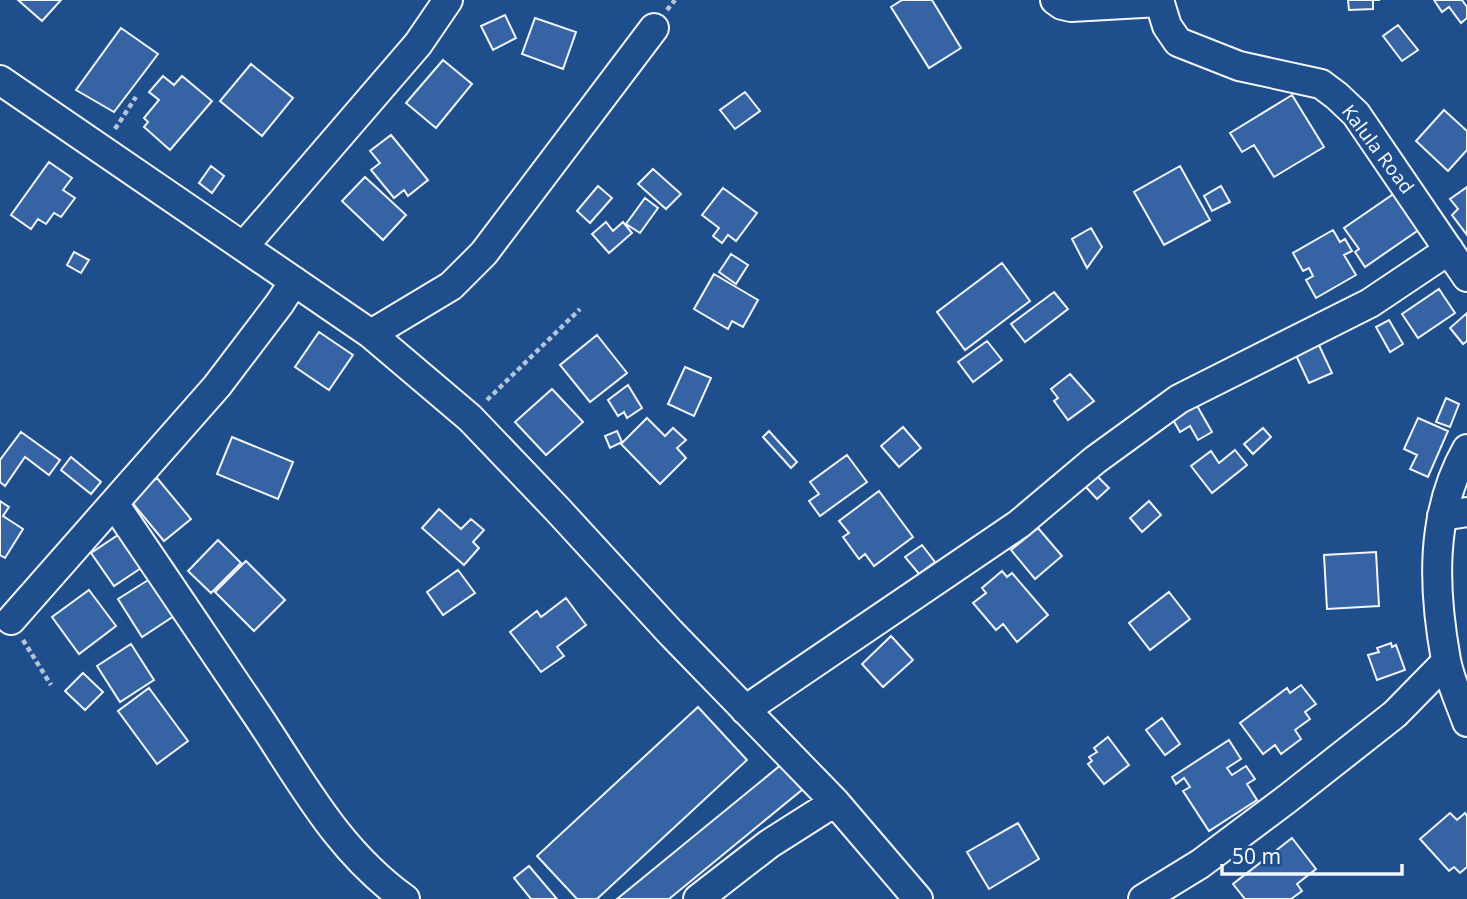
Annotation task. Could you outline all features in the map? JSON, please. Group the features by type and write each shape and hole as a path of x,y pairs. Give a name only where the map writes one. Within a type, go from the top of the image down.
{"street":[{"path":"244,246 418,44 448,0"},
{"path":"1055,0 1071,7 1159,1"},
{"name":"Kalula Road","path":"1159,1 1167,26 1178,42 1239,66 1321,85 1337,96 1356,114 1467,277"},
{"path":"370,334 451,286 484,253 654,28"},
{"path":"0,80 370,334 470,418 835,802 918,899"},
{"path":"745,710 1019,524 1095,460 1179,399 1370,303 1449,250"},
{"path":"11,620 217,386 281,303 294,281"},
{"path":"1467,449 1446,497 1455,514 1437,543 1446,662 1467,722"},
{"path":"115,505 266,728 324,819 379,881 405,899"},
{"path":"1143,899 1200,864 1298,790 1395,714 1446,662"},
{"path":"698,899 769,844 835,802"}],"path":[{"path":"101,150 136,97"},
{"path":"470,418 580,309"},
{"path":"11,620 51,685"}],"building":[{"path":"18,0 61,0 42,21"},
{"path":"902,0 932,0 961,48 929,68 891,7"},
{"path":"1348,0 1373,0 1373,9 1349,10"},
{"path":"1434,0 1462,0 1467,7 1467,18 1461,23 1449,7 1442,12"},
{"path":"505,15 516,38 493,50 481,26"},
{"path":"535,18 576,32 563,69 522,54"},
{"path":"1398,25 1418,50 1402,61 1383,36"},
{"path":"121,28 158,54 114,112 76,90"},
{"path":"443,60 472,84 436,128 406,103"},
{"path":"251,64 293,98 262,136 220,101"},
{"path":"163,76 174,85 182,76 212,101 170,150 144,127 148,122 144,118 159,100 149,92"},
{"path":"745,92 760,111 735,129 720,110"},
{"path":"1292,95 1324,147 1274,177 1254,145 1242,152 1230,133"},
{"path":"1444,110 1467,131 1467,150 1448,171 1416,141"},
{"path":"391,135 428,180 408,196 404,190 394,198 371,170 380,163 370,151"},
{"path":"49,162 72,178 63,190 75,198 61,217 54,213 46,224 38,219 31,229 11,215"},
{"path":"211,166 224,176 212,193 199,183"},
{"path":"1180,166 1210,220 1164,245 1134,192"},
{"path":"653,169 681,194 666,209 638,184"},
{"path":"365,177 406,215 383,240 342,201"},
{"path":"598,186 612,198 590,223 577,211"},
{"path":"1221,186 1230,202 1212,211 1204,196"},
{"path":"1467,187 1467,235 1452,215 1458,209 1450,199"},
{"path":"723,188 757,213 736,241 728,235 722,243 713,236 719,228 702,215"},
{"path":"1395,193 1420,229 1365,267 1355,252 1359,249 1344,228"},
{"path":"645,198 658,208 640,233 626,224"},
{"path":"606,222 613,231 623,222 632,233 609,253 592,234"},
{"path":"1091,228 1102,247 1087,268 1072,239"},
{"path":"1333,230 1340,242 1345,239 1352,251 1344,255 1356,275 1316,298 1306,280 1313,276 1309,268 1303,271 1293,253"},
{"path":"74,252 89,260 81,273 67,265"},
{"path":"731,254 748,265 736,284 719,272"},
{"path":"1002,263 1030,301 965,350 937,312"},
{"path":"714,274 758,300 743,327 732,321 728,329 694,309"},
{"path":"1439,289 1455,313 1418,338 1402,314"},
{"path":"1054,292 1068,309 1025,342 1011,324"},
{"path":"1467,313 1467,341 1463,344 1450,328"},
{"path":"1389,320 1403,344 1390,352 1376,327"},
{"path":"319,332 353,355 329,390 295,367"},
{"path":"597,335 627,373 590,402 560,365"},
{"path":"987,341 1002,360 973,382 958,362"},
{"path":"1317,341 1332,373 1309,383 1294,351"},
{"path":"685,367 711,378 694,416 668,404"},
{"path":"1070,374 1094,401 1068,420 1054,401 1058,398 1051,389"},
{"path":"628,385 642,408 627,418 624,412 618,416 608,400"},
{"path":"552,389 583,422 546,455 515,422"},
{"path":"1446,398 1459,404 1450,427 1436,422"},
{"path":"1196,404 1212,432 1198,440 1190,426 1180,432 1172,418"},
{"path":"647,418 665,436 673,428 686,440 677,448 686,458 660,484 621,444"},
{"path":"1418,418 1448,431 1428,477 1410,469 1417,455 1404,449"},
{"path":"903,427 921,448 899,467 881,446"},
{"path":"1263,428 1271,437 1253,454 1244,444"},
{"path":"617,431 622,442 610,448 605,436"},
{"path":"769,431 797,462 791,468 763,437"},
{"path":"21,432 60,460 49,475 25,457 5,486 0,482 0,460"},
{"path":"232,437 293,462 278,499 217,474"},
{"path":"1235,450 1247,465 1212,493 1191,466 1211,451 1219,463"},
{"path":"847,455 867,482 820,516 809,501 819,494 810,482"},
{"path":"71,457 101,482 91,494 61,470"},
{"path":"1095,474 1109,488 1097,499 1084,485"},
{"path":"157,478 191,519 164,541 130,500"},
{"path":"879,491 913,537 874,566 865,554 859,559 843,537 849,533 839,521"},
{"path":"0,501 9,507 3,516 23,529 5,558 0,555"},
{"path":"1149,501 1161,515 1142,532 1130,518"},
{"path":"439,509 461,529 471,519 484,530 473,542 479,548 464,565 422,528"},
{"path":"1038,528 1062,556 1035,579 1011,550"},
{"path":"127,529 150,562 114,586 91,553"},
{"path":"218,540 241,563 211,593 188,571"},
{"path":"922,545 935,562 919,574 905,557"},
{"path":"1376,552 1379,606 1327,609 1324,555"},
{"path":"246,561 285,600 254,631 215,592"},
{"path":"458,570 475,593 443,615 427,592"},
{"path":"1002,571 1007,577 1012,573 1048,615 1017,642 1003,624 996,630 973,603 986,593 982,588"},
{"path":"153,577 177,614 142,637 118,599"},
{"path":"89,590 116,626 79,654 52,617"},
{"path":"1169,592 1190,619 1150,650 1129,623"},
{"path":"566,598 586,625 557,647 564,656 541,672 510,632 537,611 541,617"},
{"path":"891,636 913,660 883,687 862,664"},
{"path":"1391,643 1392,647 1396,645 1405,670 1377,680 1368,655 1379,652 1377,648"},
{"path":"131,644 154,680 120,702 97,666"},
{"path":"83,673 103,692 85,710 65,691"},
{"path":"1301,685 1316,704 1305,712 1310,719 1295,730 1301,739 1281,754 1275,745 1263,754 1240,723 1287,688 1290,693"},
{"path":"149,688 188,741 157,764 118,711"},
{"path":"698,707 747,760 597,899 577,899 537,856"},
{"path":"1162,718 1180,744 1165,755 1146,730"},
{"path":"1108,737 1129,765 1104,784 1088,764 1092,761 1089,757 1097,752 1094,748"},
{"path":"1229,740 1241,759 1227,768 1232,775 1246,766 1255,779 1247,784 1257,800 1209,831 1183,791 1190,787 1184,778 1176,784 1172,777"},
{"path":"782,764 803,789 669,899 617,899"},
{"path":"1450,813 1457,820 1465,813 1467,816 1467,867 1460,873 1454,867 1449,871 1420,839"},
{"path":"1018,823 1039,859 989,889 967,852"},
{"path":"1292,838 1316,869 1297,884 1302,891 1291,899 1245,899 1233,884"},
{"path":"529,866 557,899 531,899 514,878"}]}
